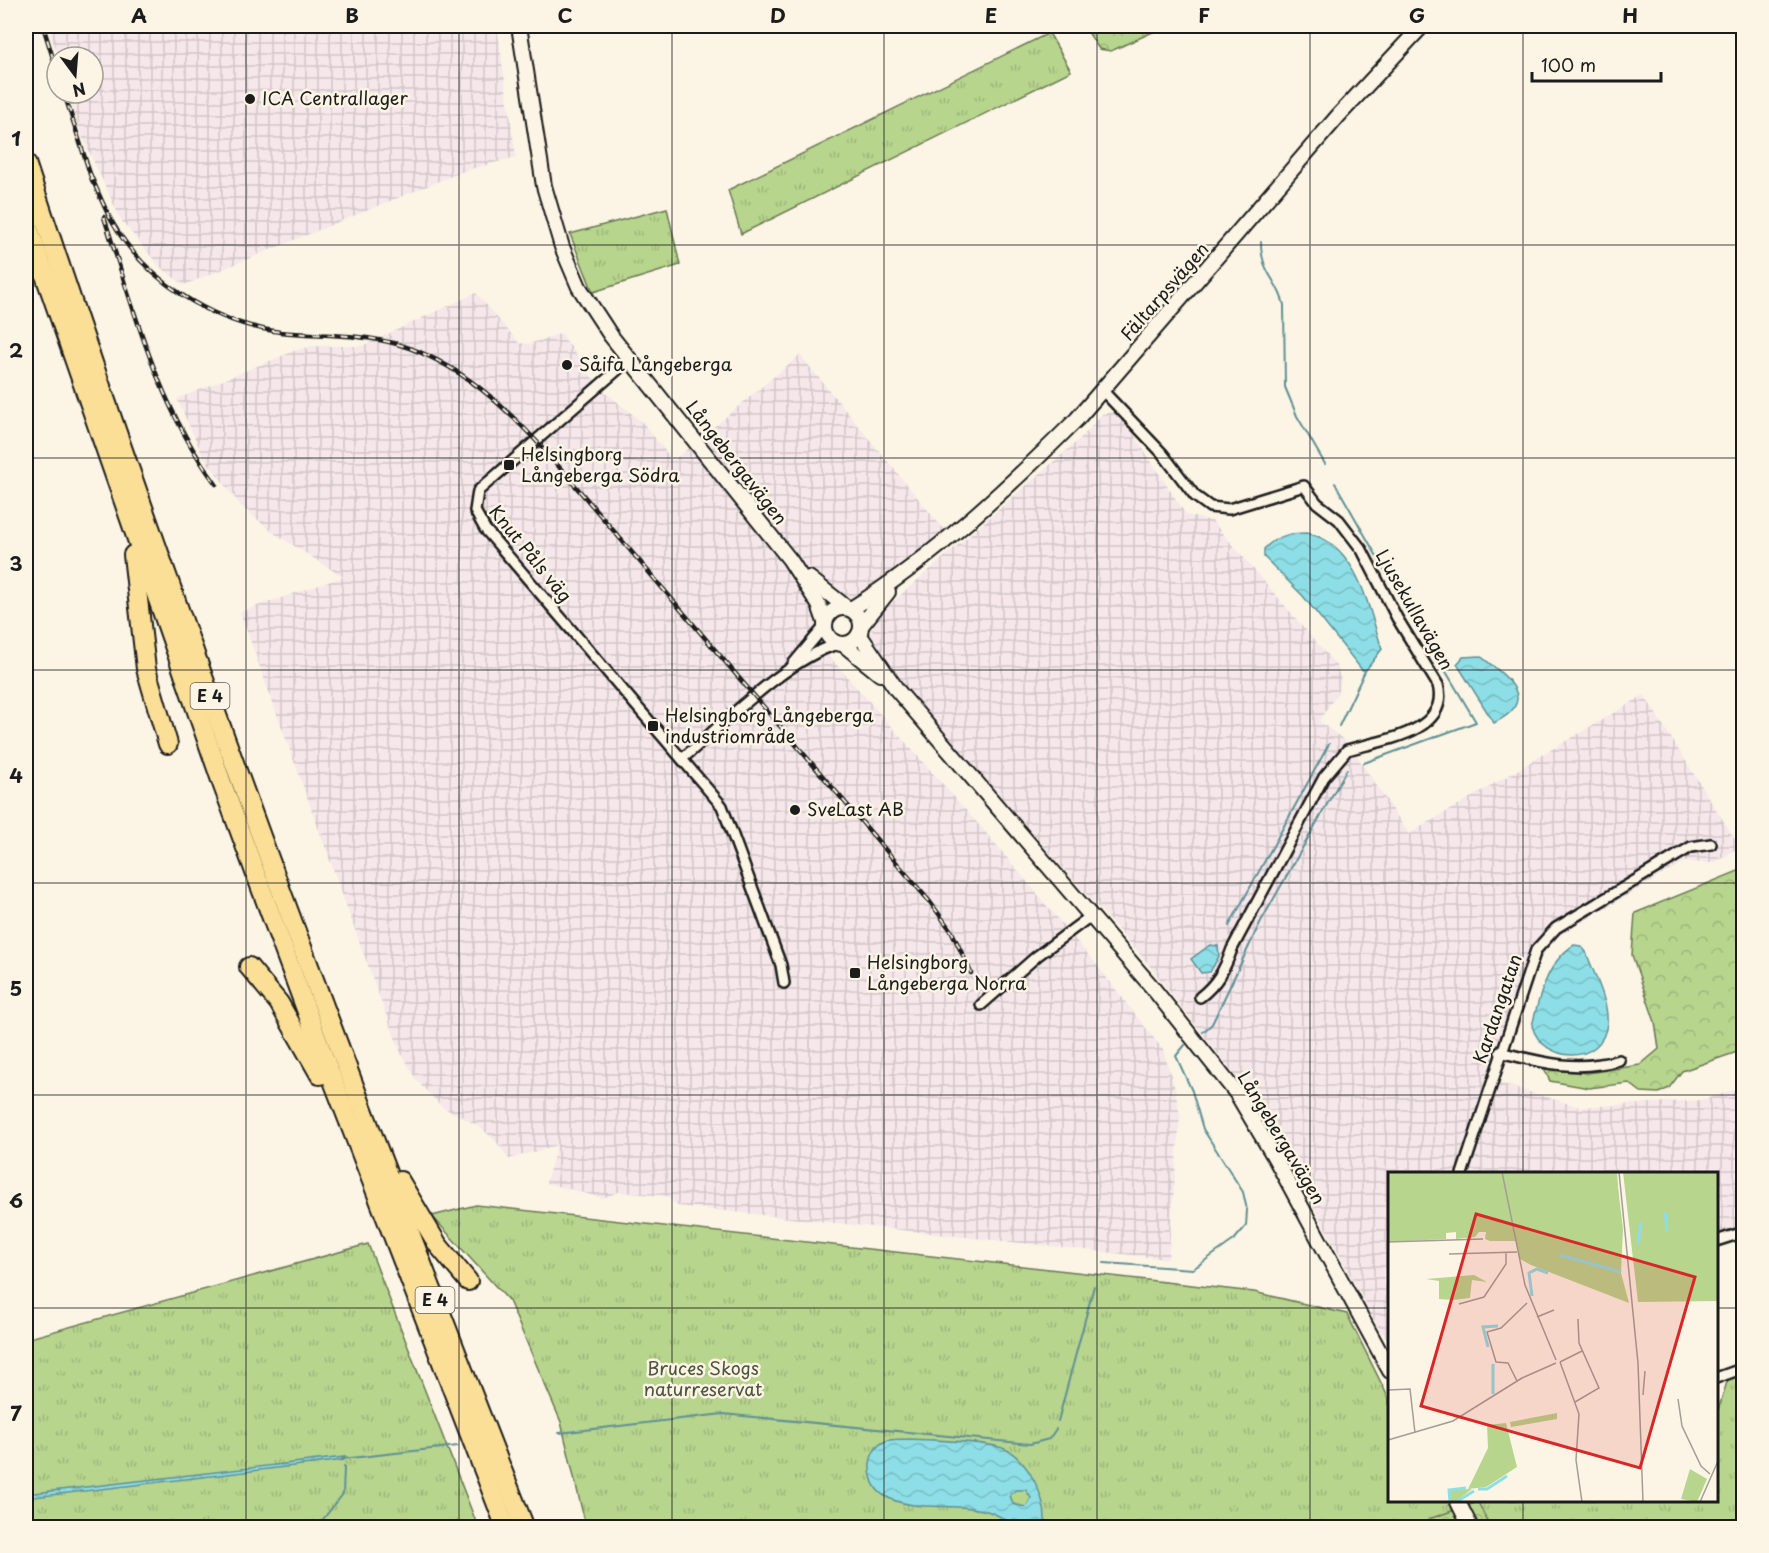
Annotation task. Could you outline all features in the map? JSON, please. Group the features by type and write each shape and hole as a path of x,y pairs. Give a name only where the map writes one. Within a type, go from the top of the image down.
{"highway":[{"name":"E 4","path":"26,163 159,556 348,1072 525,1527"},
{"name":"E 4","path":"26,221 129,521 224,786 367,1171 506,1527"},
{"path":"129,521 146,669 168,744"},
{"path":"249,967 279,1003 303,1042 367,1171"},
{"path":"348,1072 405,1192 438,1245 468,1281"}],"street":[{"name":"Långebergavägen","path":"519,26 544,186 562,247 592,309 790,560 819,605 824,625"},
{"name":"Fältarpsvägen","path":"860,630 877,603 917,563 1031,465 1103,391 1339,115 1422,26"},
{"name":"Knut Påls väg","path":"630,359 480,490 475,497 474,508 482,524 722,806 728,816 781,965 784,983"},
{"name":"Ljusekullavägen","path":"1103,391 1162,453 1195,496 1210,507 1229,510 1304,486 1317,503 1339,520 1362,550 1396,618 1438,685 1441,694 1435,713 1422,726 1347,750 1340,756 1308,808 1232,949 1226,967 1214,987 1200,997"},
{"name":"Långebergavägen","path":"790,560 819,588 849,609"},
{"name":"Fältarpsvägen","path":"849,609 917,563"},
{"path":"681,759 785,672 824,648 851,642 860,630 860,618 849,609 833,610 824,625 785,672"},
{"path":"824,625 830,639 840,644"},
{"name":"Långebergavägen","path":"860,630 897,690 1092,915 1211,1059 1243,1103 1386,1355"},
{"name":"Långebergavägen","path":"840,644 897,690"},
{"name":"Kardangatan","path":"1462,1172 1500,1052 1536,950 1556,928 1691,847 1711,844"},
{"path":"981,1005 1037,956 1092,915"},
{"path":"1500,1052 1552,1066 1584,1068 1619,1060"},
{"path":"1718,1241 1743,1232"},
{"path":"1718,1377 1743,1368"},
{"path":"1458,1502 1472,1527"}],"shaded area":[{"path":"48,26 497,26 516,157 464,171 184,285 159,266 121,220 81,134 72,105 105,105 105,45 54,45"},
{"path":"476,293 519,343 529,344 561,333 599,387 643,423 673,461 800,355 945,531 856,600 834,601 827,605 815,631 818,644 987,834 1096,964 1163,1050 1175,1088 1180,1116 1168,1259 678,1206 666,1196 619,1192 602,1198 546,1183 557,1145 509,1159 495,1140 477,1125 442,1107 417,1081 401,1053 379,996 240,612 343,577 274,533 241,506 203,456 177,399 294,351 312,346 362,346"},
{"path":"1116,412 1125,421 1186,515 1212,521 1336,665 1341,680 1337,694 1319,721 1348,743 1409,834 1644,695 1740,847 1714,863 1684,862 1562,934 1545,951 1534,972 1499,1083 1580,1107 1703,1100 1743,1087 1743,1225 1718,1234 1718,1172 1388,1172 1388,1340 1378,1327 1270,1125 1230,1069 1144,959 888,671 870,641 872,625 881,612 1082,437 1102,414"}],"green space":[{"path":"1084,26 1166,26 1111,51 1099,49"},
{"path":"1049,33 1071,71 741,234 728,190"},
{"path":"667,208 680,265 593,292 570,234"},
{"path":"1743,869 1743,1050 1682,1071 1669,1088 1659,1093 1641,1092 1629,1083 1589,1088 1550,1081 1544,1069 1588,1073 1640,1065 1659,1049 1655,1022 1632,955 1635,913"},
{"name":"Bruces Skogs naturreservat","path":"476,1205 1254,1292 1347,1314 1388,1397 1388,1502 1718,1502 1718,1410 1728,1379 1743,1373 1743,1527 586,1527 561,1422 509,1301 432,1216"},
{"path":"368,1244 478,1527 26,1528 26,1339"},
{"path":"1478,1502 1490,1527 1421,1528 1429,1519"}],"water":[{"path":"1307,533 1324,539 1338,550 1349,563 1366,597 1382,649 1366,670 1362,670 1303,596 1264,557 1264,549 1278,538"},
{"path":"1480,656 1508,680 1517,697 1515,706 1508,714 1494,723 1457,664 1463,657"},
{"path":"1210,945 1218,946 1219,956 1210,972 1201,973 1191,959"},
{"path":"1574,945 1581,946 1586,952 1606,1005 1607,1023 1603,1037 1595,1047 1584,1053 1572,1055 1548,1048 1538,1039 1532,1026 1541,992 1551,970 1565,952"},
{"path":"894,1439 945,1441 999,1447 1015,1456 1035,1482 1043,1502 1045,1522 1037,1527 1023,1528 987,1511 974,1508 908,1504 895,1501 877,1490 873,1483 870,1466 874,1451 879,1445","holes":["1016,1490 1026,1490 1031,1498 1026,1507 1013,1504 1010,1495"]},
{"path":"345,1457 344,1460 26,1498 26,1494"}],"waterway":[{"path":"1261,242 1266,269 1284,305 1285,387 1297,416 1325,464"},
{"path":"1335,483 1387,574"},
{"path":"1364,763 1476,722 1395,586"},
{"path":"1339,726 1365,671"},
{"path":"1229,926 1329,744"},
{"path":"1203,1032 1212,1024 1260,923 1347,769"},
{"path":"1104,1263 1193,1269 1234,1240 1246,1226 1247,1210 1243,1192 1203,1129 1192,1091 1176,1056 1185,1045"},
{"path":"1058,1421 1094,1286"},
{"path":"559,1433 723,1414 1030,1444 1049,1439 1056,1429"},
{"path":"342,1459 458,1446"},
{"path":"316,1528 343,1494 344,1467"}],"railway":[{"path":"43,26 49,45"},
{"path":"68,105 93,183"},
{"path":"90,174 111,220 125,242 142,262 182,295 205,308 230,319 280,332 353,336 397,344 441,362 499,404 549,455 930,902 952,932 971,973"},
{"path":"104,217 137,321 163,389 178,422 216,484"}],"place":[{"name":"ICA Centrallager","path":"250,99"},
{"name":"Såifa Långeberga","path":"567,365"},
{"name":"Helsingborg Långeberga Södra","path":"509,465"},
{"name":"Helsingborg Långeberga industriområde","path":"653,726"},
{"name":"SveLast AB","path":"795,810"},
{"name":"Helsingborg Långeberga Norra","path":"855,973"}]}
